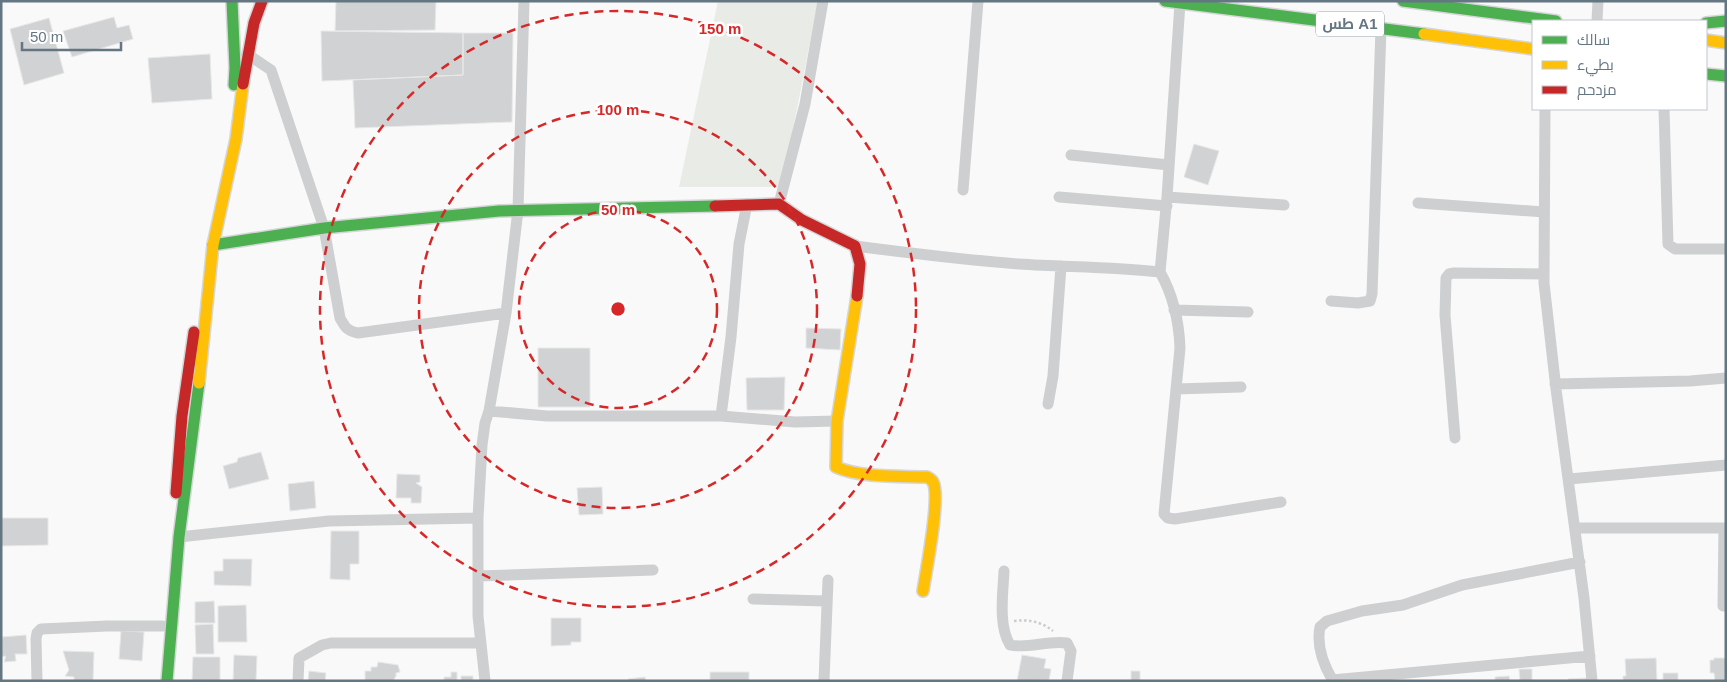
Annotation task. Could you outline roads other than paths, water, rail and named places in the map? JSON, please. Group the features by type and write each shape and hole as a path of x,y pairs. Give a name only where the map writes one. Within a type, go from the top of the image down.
{"main road":[{"path":"159,681 182,416 202,280 232,116 235,68 232,1"},
{"path":"167,681 179,537 198,391 213,246 236,139 247,54 254,23 262,1"},
{"name":"طس A1","path":"1166,1 1532,49"},
{"name":"طس A1","path":"1403,1 1548,20"},
{"path":"1707,23 1726,21"},
{"path":"1707,40 1726,42"},
{"path":"1707,74 1726,76"},
{"path":"213,246 324,228 489,212 779,204 802,220 855,246 860,264 860,276 837,422 836,464 839,469 927,477 933,483 934,505 923,591"}],"street":[{"path":"485,681 478,616 478,518 482,445 506,313 518,210 524,1"},
{"path":"779,204 805,104 823,1"},
{"path":"963,190 978,1"},
{"path":"1597,20 1598,1"},
{"path":"1180,3 1167,202 1160,272 1169,288 1179,334 1180,348 1164,514 1168,518 1175,519 1281,502"},
{"path":"1331,302 1358,303 1370,300 1372,294 1382,28"},
{"path":"1515,47 1532,59"},
{"path":"247,54 271,70 324,228 340,318 344,326 350,332 358,333 506,313"},
{"path":"1664,110 1668,244 1675,249 1726,249"},
{"path":"1547,111 1544,274 1555,384 1580,562 1592,681"},
{"path":"1071,155 1169,165"},
{"path":"1059,197 1284,205"},
{"path":"1418,203 1544,212"},
{"path":"721,416 731,337 739,244 747,204"},
{"path":"855,246 1020,264 1160,272"},
{"path":"1048,404 1053,376 1061,266"},
{"path":"1455,438 1445,315 1446,278 1449,274 1454,273 1544,274"},
{"path":"1174,310 1248,312"},
{"path":"1555,384 1690,381 1726,378"},
{"path":"1176,389 1241,387"},
{"path":"489,411 547,416 721,416 795,422 837,422"},
{"path":"1569,479 1726,465"},
{"path":"179,537 329,521 478,518"},
{"path":"1575,528 1725,528 1723,606"},
{"path":"1580,562 1462,585 1403,605 1362,611 1327,621 1320,627 1318,641 1326,668 1333,680 1590,656"},
{"path":"478,576 653,570"},
{"path":"1004,572 1003,622 1006,639 1010,645 1016,646 1039,643 1067,643 1071,651 1067,681"},
{"path":"824,681 828,580"},
{"path":"753,599 826,601"},
{"path":"37,681 36,639 40,629 163,626"},
{"path":"298,681 299,658 322,645 331,643 481,643"}]}
